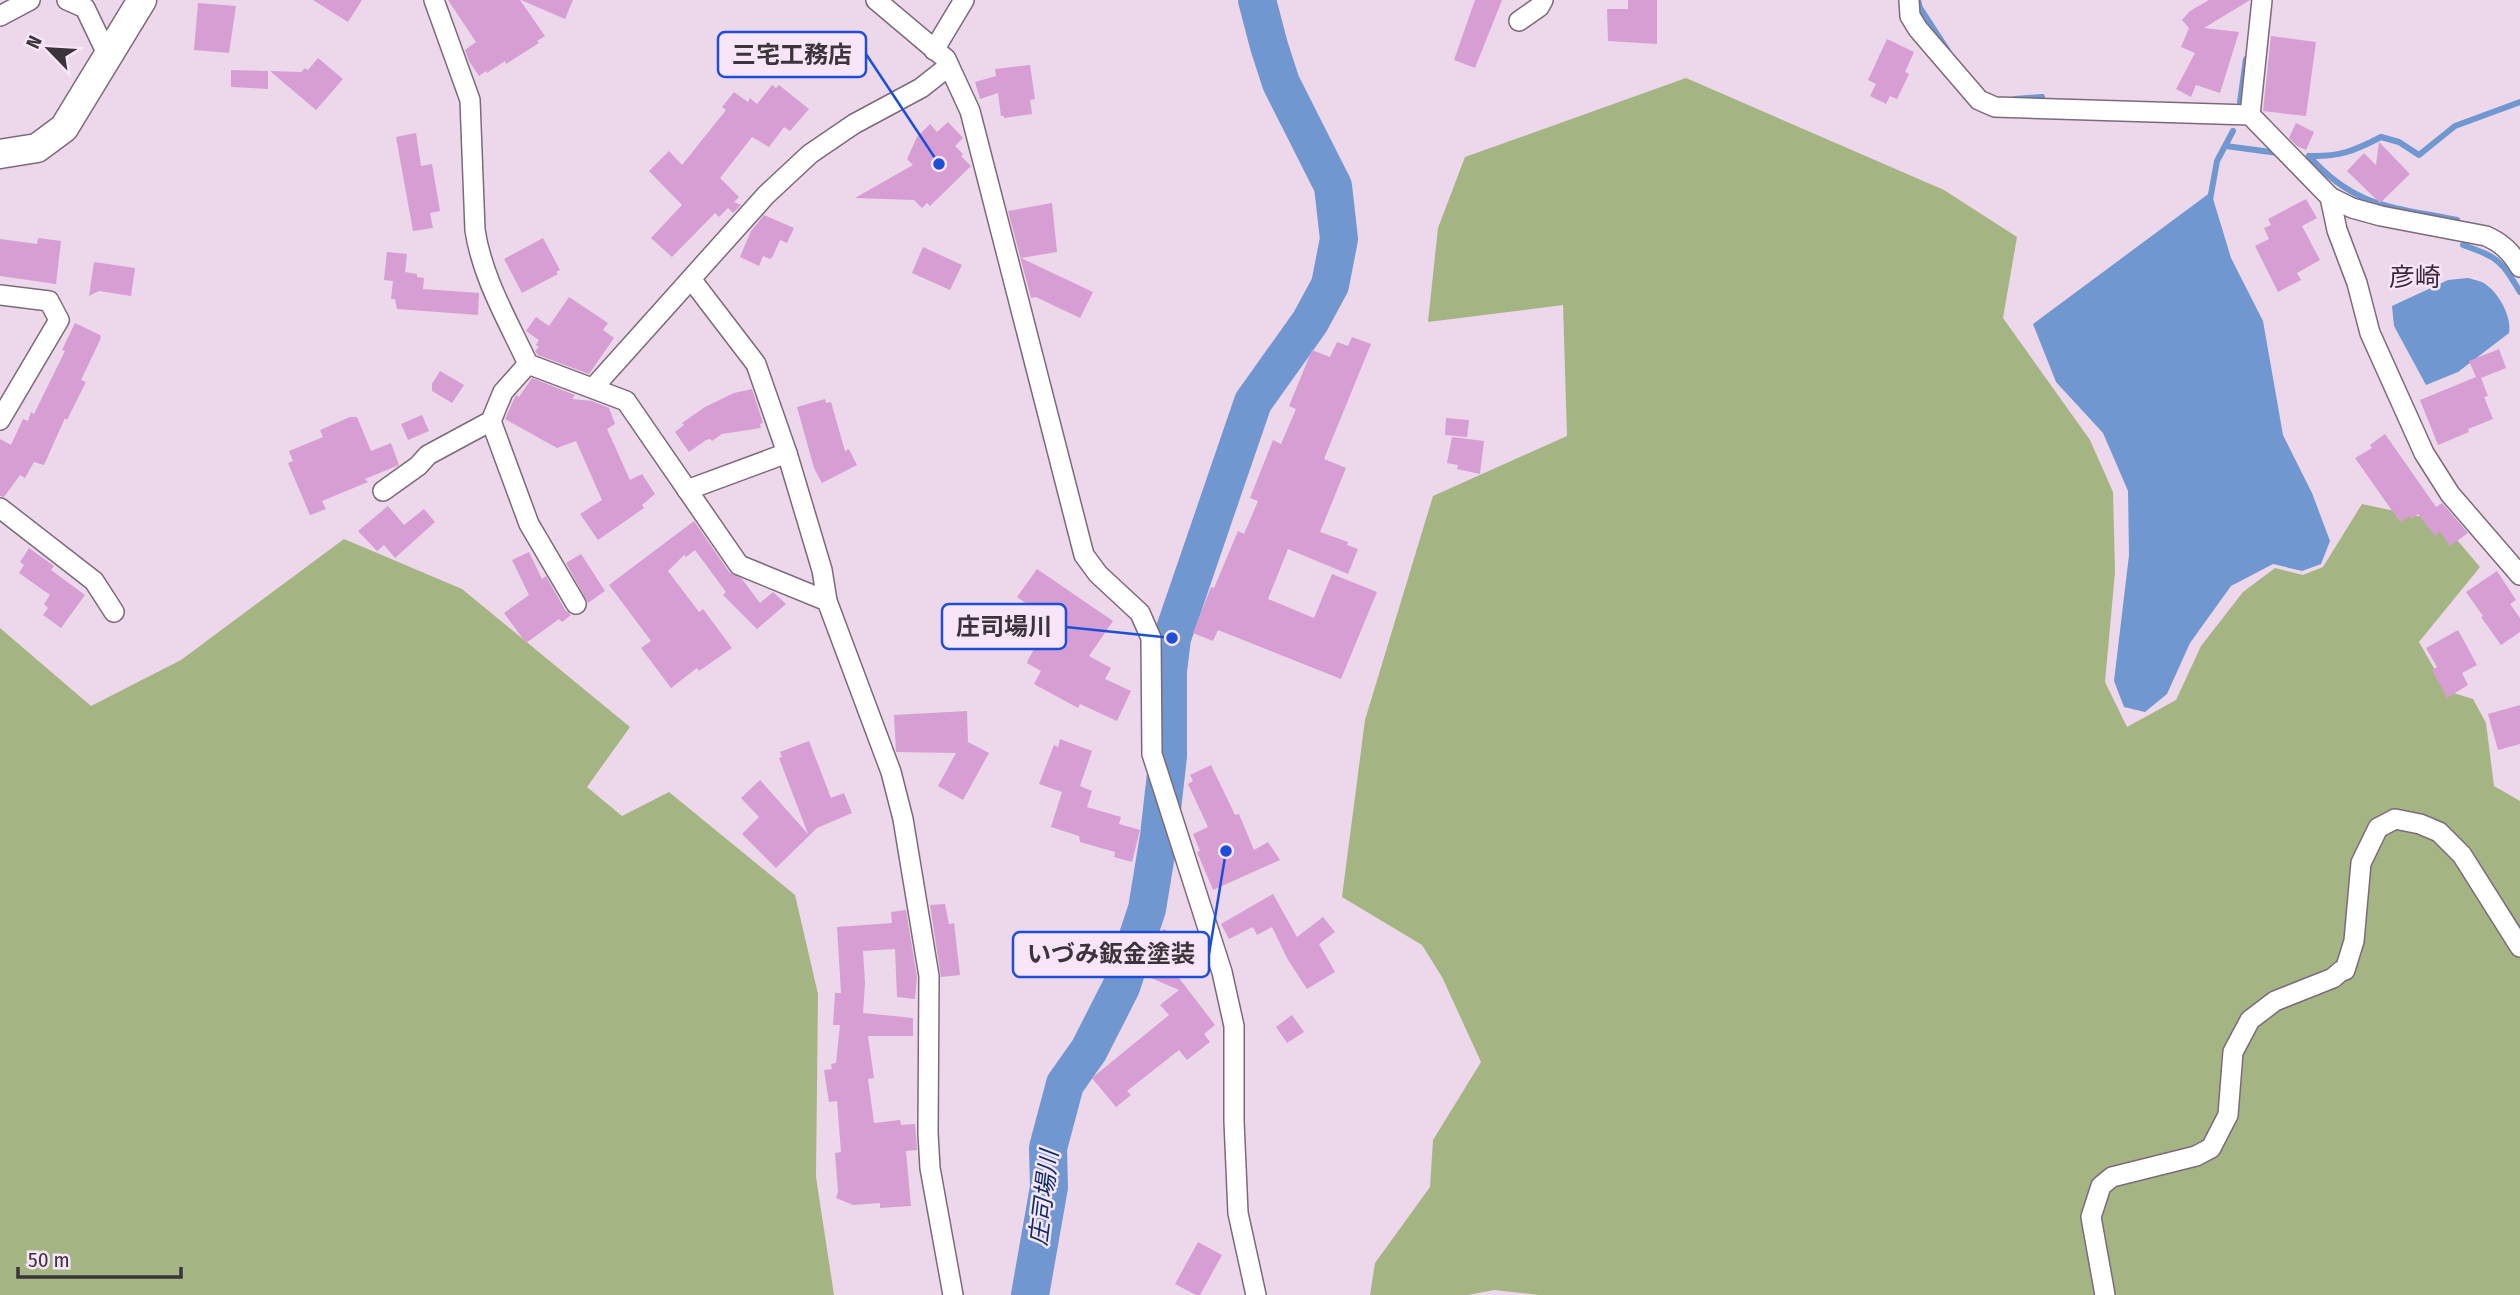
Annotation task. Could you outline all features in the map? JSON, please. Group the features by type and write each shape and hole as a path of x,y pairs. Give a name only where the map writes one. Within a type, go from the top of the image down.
{"street":[{"path":"0,16 30,0"},
{"path":"67,0 85,8 108,56"},
{"path":"0,154 37,148 64,128 142,0"},
{"path":"434,0 470,100 478,250 498,301 528,364 626,401 739,565 827,601"},
{"path":"876,0 946,60 970,111 1084,555 1098,574 1140,613 1151,638 1152,754 1222,972 1234,1026 1238,1213 1256,1295"},
{"path":"934,50 964,0"},
{"path":"1519,21 1539,8 1543,0"},
{"path":"1909,0 1910,16 1918,29 1979,100 1995,107 2250,115 2330,197 2352,208 2381,216 2486,236 2500,242 2520,267"},
{"path":"2250,115 2262,0"},
{"path":"593,388 766,195 810,154 854,124 920,88 949,66"},
{"path":"2330,197 2337,230 2357,283 2370,333 2424,453 2450,494 2520,575"},
{"path":"691,279 756,364 787,453 822,570 827,601 891,772 905,833 929,976 930,1168 953,1295"},
{"path":"0,295 49,301 59,320 0,420"},
{"path":"383,491 418,466 428,455 491,421 503,392 528,364"},
{"path":"491,421 529,524 576,604"},
{"path":"687,490 787,453"},
{"path":"0,508 94,581 114,612"},
{"path":"2105,1295 2091,1217 2101,1186 2112,1177 2196,1156 2211,1148 2228,1115 2233,1052 2250,1020 2275,1000 2333,978 2345,970 2354,941 2361,863 2378,828 2395,819 2420,824 2439,832 2462,855 2520,947"}],"green space":[{"path":"1686,78 1944,190 2017,237 2003,318 2090,440 2113,492 2115,572 2105,682 2127,727 2176,700 2201,646 2243,592 2275,568 2303,575 2323,567 2362,504 2441,521 2480,567 2419,642 2447,691 2473,699 2486,723 2494,786 2520,801 2520,1295 1539,1295 1494,1290 1468,1295 1370,1295 1375,1263 1430,1187 1433,1140 1481,1062 1442,977 1422,945 1342,897 1365,720 1433,496 1567,436 1563,305 1428,322 1438,228 1465,157"},
{"path":"344,539 462,589 630,727 587,787 622,816 669,792 795,895 818,994 816,1177 834,1295 0,1295 0,628 91,706 181,660"}],"water":[{"path":"2211,192 2231,258 2263,321 2283,435 2312,493 2330,541 2321,564 2302,571 2273,564 2231,586 2190,643 2167,694 2145,712 2124,707 2114,681 2129,555 2128,491 2103,433 2056,382 2033,324"},
{"path":"2468,278 2484,283 2497,296 2507,314 2509,333 2458,372 2426,385 2394,326 2392,306 2448,280"}],"building":[{"path":"313,0 362,0 348,22"},
{"path":"448,0 520,0 545,36 537,41 539,43 506,64 505,61 479,76 465,50 476,42"},
{"path":"521,0 573,0 565,19"},
{"path":"1475,0 1502,0 1475,68 1454,60"},
{"path":"1628,0 1657,0 1657,44 1608,41 1607,9 1628,9"},
{"path":"2209,0 2250,0 2204,28 2239,32 2220,93 2196,85 2191,97 2176,89 2195,53 2181,47 2189,28 2182,20 2190,11"},
{"path":"198,3 236,6 229,53 194,50"},
{"path":"2271,36 2316,42 2306,116 2263,111"},
{"path":"1887,39 1914,52 1905,72 1909,74 1897,99 1890,96 1886,104 1870,96 1876,84 1868,80"},
{"path":"318,58 343,79 316,110 270,71 301,72 305,68 308,70"},
{"path":"1030,65 1035,99 1030,100 1032,114 1004,118 1001,116 998,93 980,99 975,82 996,76 995,69"},
{"path":"231,70 268,71 268,89 231,87"},
{"path":"772,85 776,88 779,85 809,109 790,131 784,127 769,147 752,137 720,178 739,197 734,202 741,205 733,213 728,208 719,217 715,213 672,257 651,238 682,205 649,171 669,151 682,165 726,110 722,107 734,92 748,102 750,98 757,104"},
{"path":"948,122 963,138 955,146 971,166 930,206 927,203 922,208 914,200 855,198 913,165 907,159 917,137 930,124 937,132"},
{"path":"2296,123 2314,132 2306,150 2289,138"},
{"path":"416,133 421,166 432,164 440,211 430,213 433,228 413,231 396,137"},
{"path":"2379,142 2410,174 2380,203 2347,171 2364,153 2376,165"},
{"path":"2306,199 2317,218 2302,226 2320,260 2297,273 2301,280 2278,292 2255,246 2269,239 2264,228 2271,225 2268,219"},
{"path":"1052,203 1057,252 1021,258 1093,292 1080,318 1036,297 1031,298 1008,211"},
{"path":"764,215 794,228 787,243 780,240 773,256 770,259 763,256 759,266 740,257 751,231"},
{"path":"38,238 61,241 56,284 0,276 0,239 37,244"},
{"path":"543,238 560,270 556,272 558,274 522,293 504,259"},
{"path":"923,247 962,265 950,290 912,273"},
{"path":"387,252 407,254 405,272 424,278 423,289 479,293 478,315 397,309 395,299 391,299 393,281 384,280"},
{"path":"94,262 135,268 131,296 99,291 89,296"},
{"path":"569,297 608,323 603,330 614,338 589,374 538,355 535,351 539,347 536,345 539,340 526,331 536,317 549,326"},
{"path":"75,323 101,338 81,380 86,382 67,420 65,418 44,465 34,462 25,478 20,475 4,497 0,496 0,439 11,445 23,419 28,421 31,412 34,414 65,351 62,350"},
{"path":"1352,337 1371,344 1324,459 1346,468 1320,532 1348,542 1347,545 1358,549 1348,574 1288,549 1268,599 1314,618 1332,574 1377,592 1341,679 1218,630 1213,641 1193,633 1238,531 1244,534 1258,501 1250,498 1273,440 1281,444 1296,409 1289,406 1312,350 1330,357 1337,342 1348,346"},
{"path":"2499,349 2506,368 2481,378 2488,396 2484,397 2493,419 2438,445 2420,400 2476,377 2469,361"},
{"path":"440,371 464,385 452,403 432,391 432,384"},
{"path":"532,378 575,395 572,399 592,401 609,408 615,424 607,429 630,480 642,474 655,494 642,505 644,508 598,540 580,514 602,500 576,441 557,448 505,419 516,395 519,397"},
{"path":"752,389 763,423 760,424 761,428 722,434 712,441 706,440 689,452 675,432 684,425 682,423 705,407 734,393"},
{"path":"825,399 826,403 831,402 845,451 849,449 857,465 822,483 814,468 797,407"},
{"path":"422,415 429,431 408,440 401,424"},
{"path":"350,417 357,417 371,451 391,443 399,465 365,479 368,482 322,501 326,509 310,515 288,463 293,461 289,451 323,437 320,430"},
{"path":"1446,418 1469,420 1467,437 1445,435"},
{"path":"2385,434 2436,507 2442,503 2468,533 2450,546 2440,532 2435,536 2418,514 2412,519 2410,516 2400,522 2355,458 2372,448 2370,445"},
{"path":"1452,437 1484,441 1480,474 1457,469 1458,465 1447,463"},
{"path":"388,506 404,525 424,509 435,522 395,558 384,545 377,551 358,531"},
{"path":"694,521 729,572 742,579 760,603 773,592 786,604 757,629 723,595 726,592 695,550 686,557 684,555 668,571 699,612 703,609 732,648 699,671 697,668 671,688 641,648 651,641 609,585"},
{"path":"29,548 54,566 51,570 85,595 61,628 43,615 48,608 44,604 50,595 19,573 24,565 20,562"},
{"path":"529,552 542,579 546,576 565,610 571,615 562,622 559,619 526,643 504,613 529,595 512,560"},
{"path":"581,554 605,591 588,603 566,563"},
{"path":"1037,569 1113,621 1089,656 1111,668 1105,679 1131,691 1117,721 1080,704 1078,708 1034,684 1041,671 1027,663 1050,620 1017,597"},
{"path":"2497,571 2516,600 2510,604 2520,618 2520,632 2501,645 2466,592"},
{"path":"2458,630 2477,665 2462,673 2468,685 2447,698 2432,670 2437,667 2426,648"},
{"path":"2520,705 2520,744 2498,750 2488,714"},
{"path":"967,711 968,742 989,753 963,800 938,786 956,753 896,752 894,715"},
{"path":"1060,739 1092,751 1080,786 1092,791 1087,807 1121,817 1119,824 1140,830 1132,862 1114,857 1115,852 1080,842 1079,836 1051,827 1062,792 1039,784 1054,745 1058,747"},
{"path":"809,741 831,798 844,793 852,813 817,828 776,868 742,834 759,817 741,798 760,780 808,834 779,758 782,757 780,752"},
{"path":"1211,765 1235,815 1239,814 1254,850 1268,842 1280,860 1213,890 1197,852 1200,851 1193,834 1208,827 1188,784 1193,781 1190,775"},
{"path":"1273,894 1297,937 1323,917 1335,932 1319,944 1335,972 1307,989 1288,960 1272,927 1257,935 1253,927 1229,939 1221,924"},
{"path":"945,904 949,924 954,923 960,975 941,977 930,905"},
{"path":"906,910 917,977 915,999 897,997 895,949 863,951 863,1013 913,1018 913,1036 868,1036 874,1078 868,1079 874,1123 900,1120 901,1125 915,1124 917,1150 906,1151 911,1206 880,1208 880,1203 853,1205 836,1198 838,1192 835,1153 841,1152 837,1101 829,1102 824,1070 832,1069 831,1064 836,1063 840,1025 833,1025 835,993 841,993 837,927 892,923 891,912"},
{"path":"1163,929 1188,940 1176,974 1215,1025 1204,1034 1210,1042 1187,1060 1179,1050 1127,1091 1131,1095 1116,1107 1092,1078 1169,1015 1160,1005 1179,990 1144,975"},
{"path":"1292,1015 1304,1032 1287,1043 1276,1027"},
{"path":"1198,1242 1222,1255 1200,1295 1196,1295 1175,1284"}],"waterway":[{"name":"庄司場川","path":"1030,1295 1049,1187 1048,1148 1065,1084 1089,1050 1121,987 1147,909 1168,756 1168,671 1172,638 1253,402 1310,322 1330,285 1339,239 1333,186 1281,83 1257,0"},
{"path":"1918,0 1920,8 1948,51"},
{"path":"2240,102 2246,59"},
{"path":"2015,99 2042,97"},
{"path":"2309,156 2346,152 2381,137 2399,142 2419,155 2455,126 2520,102"},
{"path":"2210,200 2217,161 2233,131"},
{"path":"2226,146 2278,153"},
{"path":"2309,156 2326,173 2359,196 2394,208 2457,220"},
{"path":"2463,245 2498,261 2520,292"}],"place":[{"name":"三宅工務店","path":"939,164"},
{"name":"庄司場川","path":"1172,638"},
{"name":"いづみ鈑金塗装","path":"1226,851"}],"district":[{"name":"彦崎","path":"2415,277"}]}
